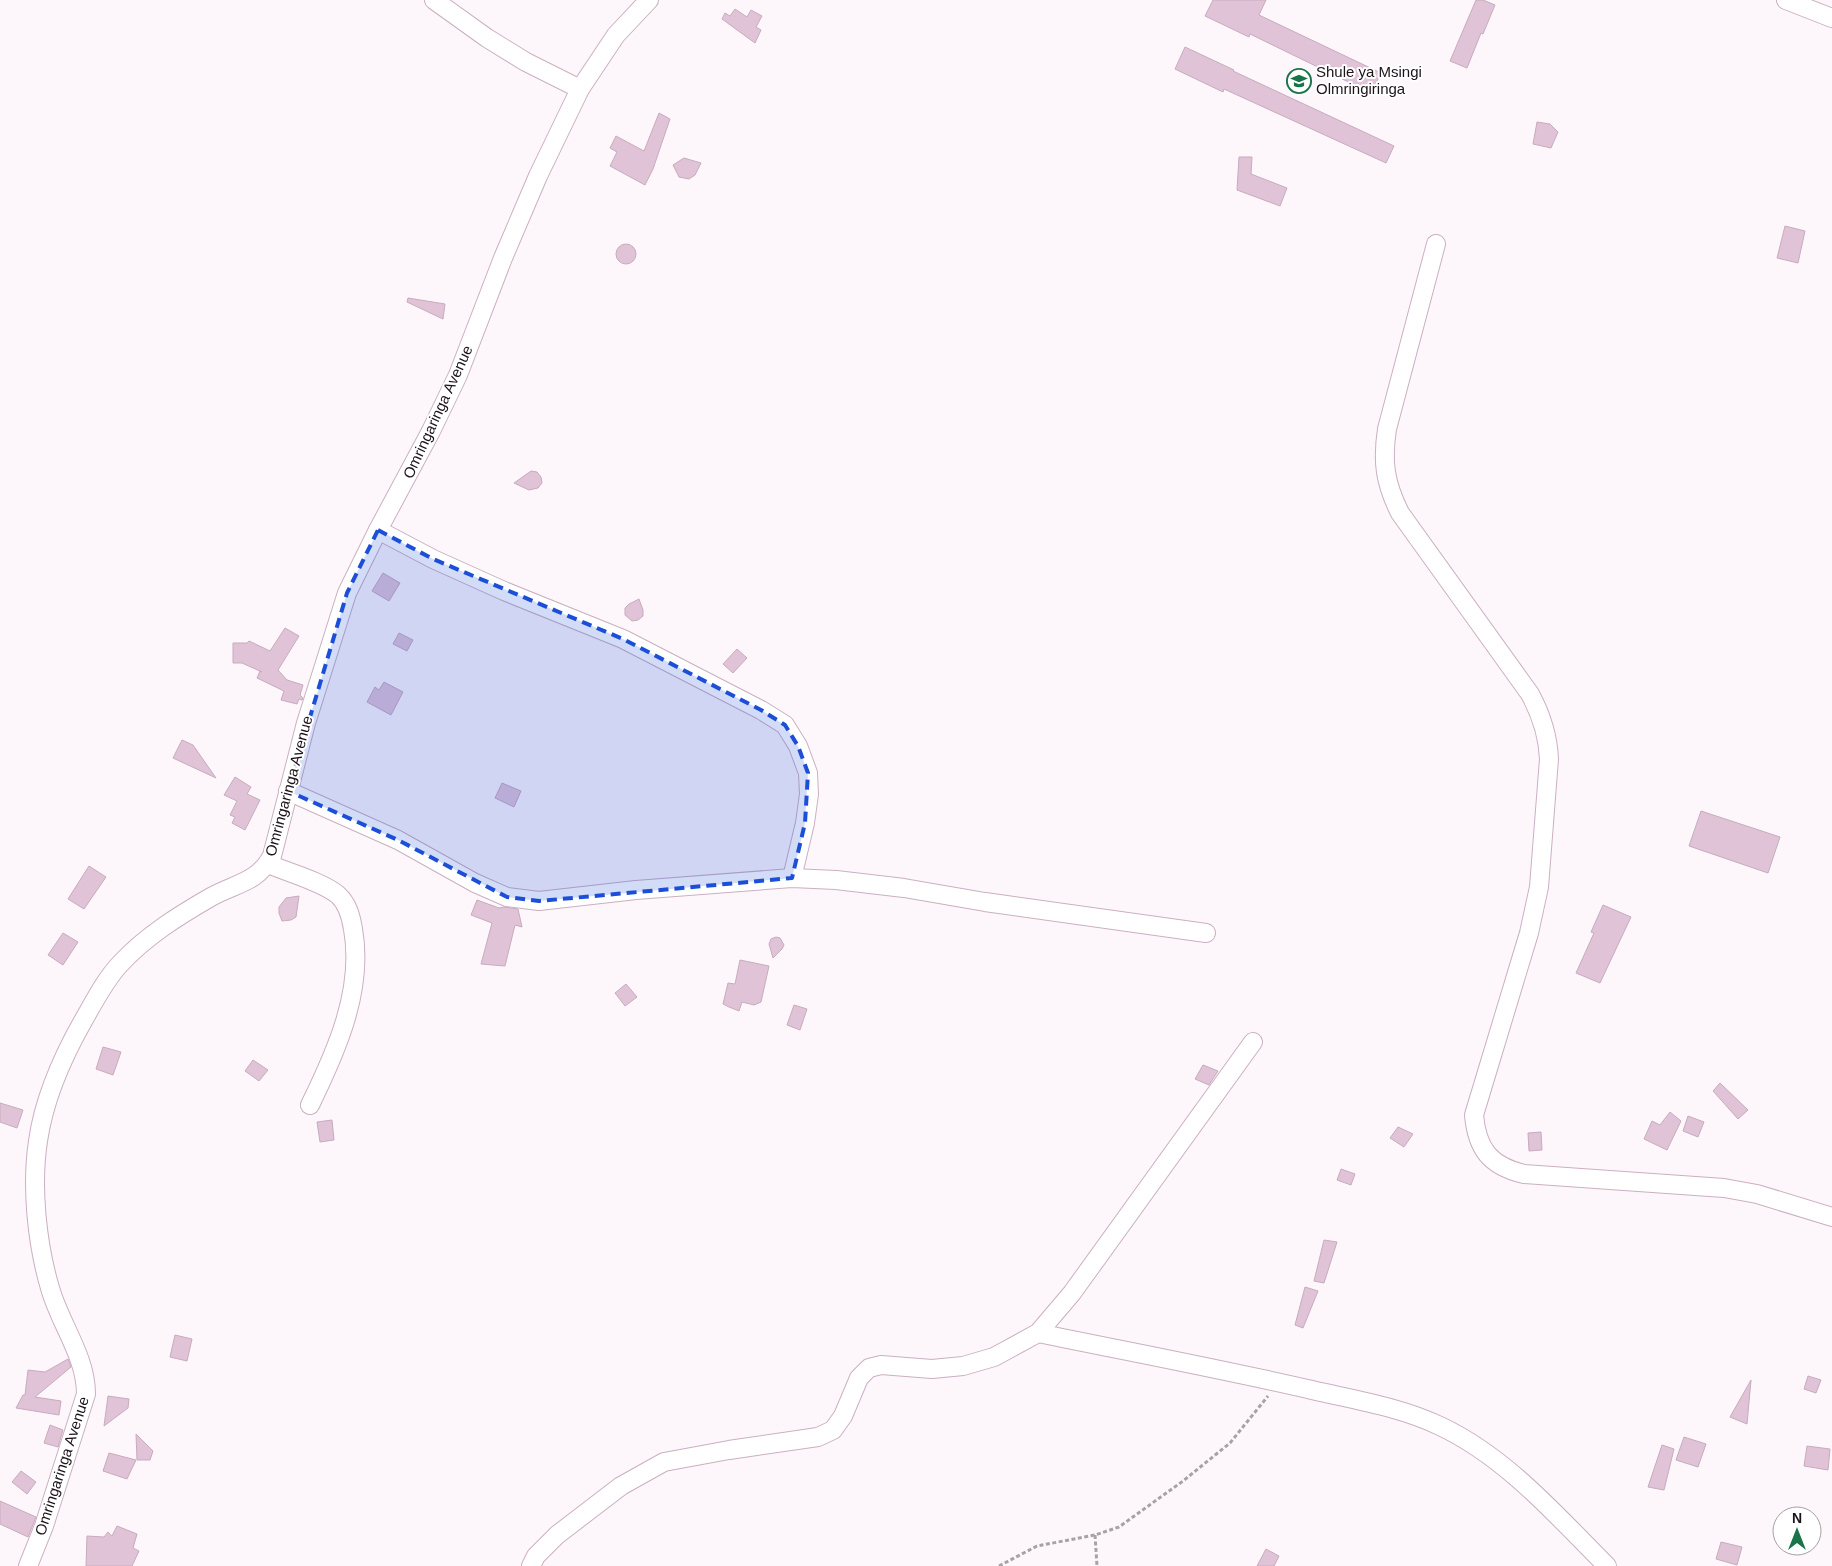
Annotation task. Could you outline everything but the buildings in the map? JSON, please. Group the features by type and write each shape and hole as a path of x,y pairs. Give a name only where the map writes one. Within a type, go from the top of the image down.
{"street":[{"path":"434,0 510,53 580,89"},
{"name":"Omringaringa Avenue","path":"28,1566 44,1526 86,1394 86,1384 77,1352 50,1289 42,1261 38,1221 35,1176 38,1142 43,1115 55,1077 96,998 118,966 143,942 178,917 214,896 254,877 268,864 272,856 306,723 347,593 458,375 503,258 538,176 580,89 616,35 649,0"},
{"path":"1786,0 1832,18"},
{"path":"1436,244 1387,429 1384,452 1388,485 1400,513 1530,694 1540,712 1548,743 1548,769 1536,907 1530,933 1474,1114 1476,1132 1481,1145 1497,1164 1508,1170 1524,1174 1724,1188 1757,1194 1832,1217"},
{"path":"378,530 433,559 477,579 623,639 762,710 785,725 798,746 808,773 809,794 805,823 792,878"},
{"path":"288,792 398,840 475,883 507,897 539,901 636,890 792,878 836,880 904,888 985,902 1206,933"},
{"path":"268,864 338,895 350,912 356,943 354,984 345,1021 330,1064 310,1105"},
{"path":"531,1566 536,1556 557,1535 621,1486 664,1462 818,1437 833,1430 843,1416 858,1378 869,1368 881,1365 932,1368 963,1366 994,1357 1038,1333 1072,1293 1253,1042"},
{"path":"1038,1333 1399,1410 1440,1426 1480,1449 1519,1479 1606,1566"}],"path":[{"path":"999,1566 1037,1546 1095,1535 1119,1527 1140,1513 1230,1442 1279,1383"},
{"path":"1095,1535 1097,1566"}],"highlighted area":[{"path":"378,530 433,559 623,639 761,710 785,725 798,746 808,773 805,823 792,878 539,901 507,897 398,840 288,791 347,593"}],"place":[{"name":"Shule ya Msingi Olmringiringa","path":"1299,81"}]}
